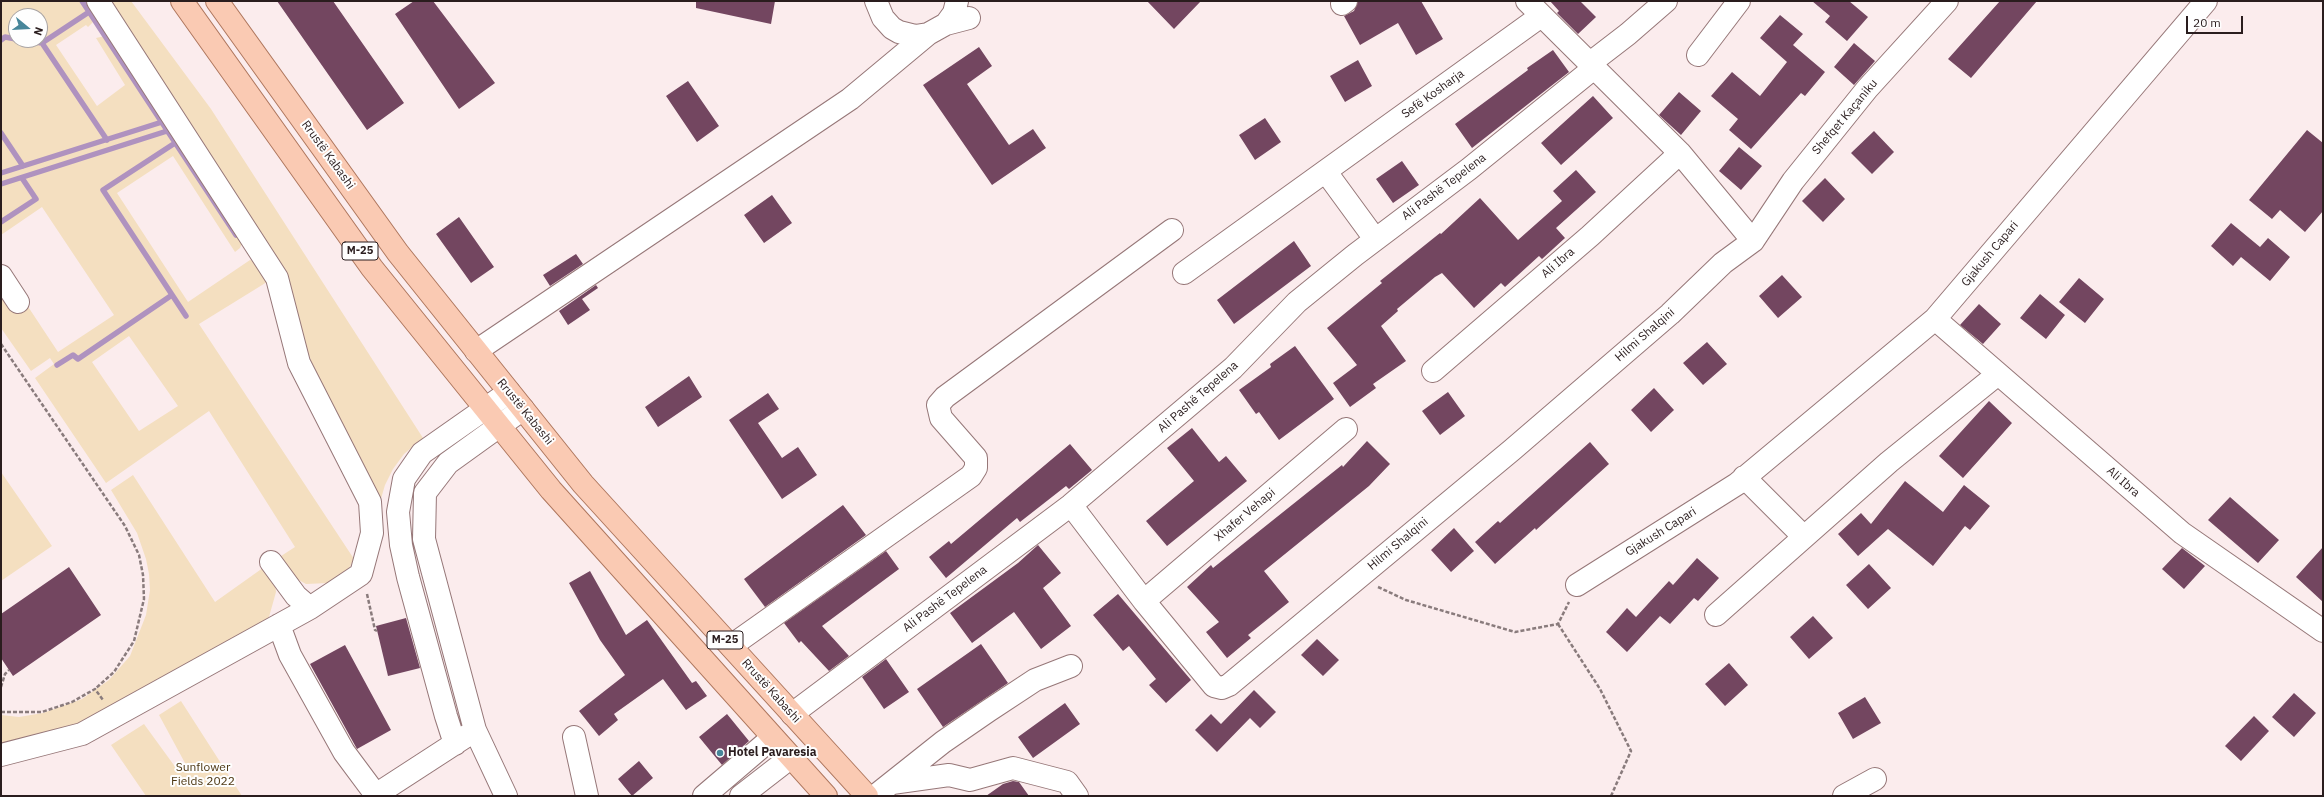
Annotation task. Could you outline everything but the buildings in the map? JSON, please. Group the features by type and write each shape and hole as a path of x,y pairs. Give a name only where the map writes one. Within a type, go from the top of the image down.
{"main road":[{"name":"M-25","path":"182,1 372,268 551,490 772,738 826,796"},
{"name":"Rrustë Kabashi","path":"217,1 398,253 583,484 866,796"}],"street":[{"path":"1,755 82,734 310,608 361,574 372,533 370,502 299,363 278,278 98,1"},
{"path":"876,1 883,18 892,28 915,36 937,29"},
{"name":"Ali Pashë Tepelena","path":"792,714 1071,505 1233,368 1297,302 1376,239 1468,169 1666,1"},
{"path":"1698,55 1739,1"},
{"name":"Shefqet Kaçaniku","path":"1752,241 1798,175 1867,90 1947,1"},
{"name":"Gjakush Capari","path":"1577,585 1685,518 1744,477 1935,319 2206,1"},
{"path":"1534,9 1680,153 1752,241"},
{"name":"Sefë Kosharja","path":"1184,273 1326,172 1534,9"},
{"path":"476,351 850,99 963,10"},
{"name":"Ali Ibra","path":"1433,371 1590,236 1680,153"},
{"path":"1326,172 1376,239"},
{"path":"731,646 971,476 976,468 976,458 941,418 938,405 945,397 1172,230"},
{"name":"Hilmi Shalqini","path":"1071,505 1144,601 1214,686 1222,688 1241,676 1512,450 1670,314 1723,263 1752,241"},
{"path":"1,276 18,302"},
{"name":"Ali Ibra","path":"1935,319 2182,533 2323,631"},
{"path":"1716,615 1803,536 1889,462 1998,374"},
{"path":"455,744 408,576 401,545 398,512 404,479 422,453 509,392"},
{"path":"506,796 476,730 424,539 425,493 448,463 523,409"},
{"name":"Xhafer Vehapi","path":"1144,601 1346,429"},
{"path":"1744,477 1803,536"},
{"path":"271,562 296,596 310,608"},
{"path":"279,625 290,655 344,752 375,796 476,730"},
{"path":"882,790 943,742 1029,684 1071,666"},
{"path":"574,737 587,796"},
{"path":"704,796 772,738"},
{"path":"741,796 790,758"},
{"path":"882,790 949,775 970,780 1013,768 1067,782 1077,796"},
{"path":"1844,796 1875,779"}],"path":[{"path":"1,344 125,526 139,555 143,575 144,599 137,632 129,651 114,672 95,689 72,702 42,712 15,714 1,712"},
{"path":"361,574 374,619 375,630 377,631"},
{"path":"1358,577 1406,600 1515,632 1558,624"},
{"path":"1558,624 1577,585"},
{"path":"1558,624 1600,689 1631,752 1611,796"},
{"path":"1,687 5,674 9,670"},
{"path":"95,689 112,718"}],"green space":[{"path":"1,1 85,1 96,16 93,22 88,27 86,25 56,45 97,106 125,85 96,38 109,35 243,241 240,248 235,252 173,156 117,193 188,302 250,260 254,261 267,282 199,324 354,559 348,570 329,583 306,584 297,579 278,558 295,547 209,411 106,483 35,378 54,364 50,358 31,371 1,328 1,284 23,299 58,352 114,315 42,207 1,235","holes":["129,336 178,406 139,431 92,362"]},
{"path":"106,1 131,1 211,109 423,438 404,454 393,469 385,485 380,502 317,378 273,252 235,192"},
{"path":"1,472 52,546 1,581"},
{"path":"133,475 215,602 267,565 275,582 276,592 269,617 263,623 80,724 1,745 1,715 19,717 43,713 82,699 109,680 130,656 146,615 150,590 149,574 146,559 137,533 111,490"},
{"name":"Sunflower Fields 2022","path":"181,701 242,796 146,796 111,745 144,724 176,768 185,763 159,715"}],"waterway":[{"path":"82,1 236,235"},
{"path":"48,39 89,12"},
{"path":"1,40 5,37 8,38"},
{"path":"45,48 107,140"},
{"path":"1,173 162,122"},
{"path":"1,184 167,131"},
{"path":"1,133 23,166"},
{"path":"175,143 103,190 186,316"},
{"path":"1,222 36,199 22,178"},
{"path":"57,365 73,355 78,359 172,295"}],"place":[{"name":"Hotel Pavaresia","path":"720,753"}]}
